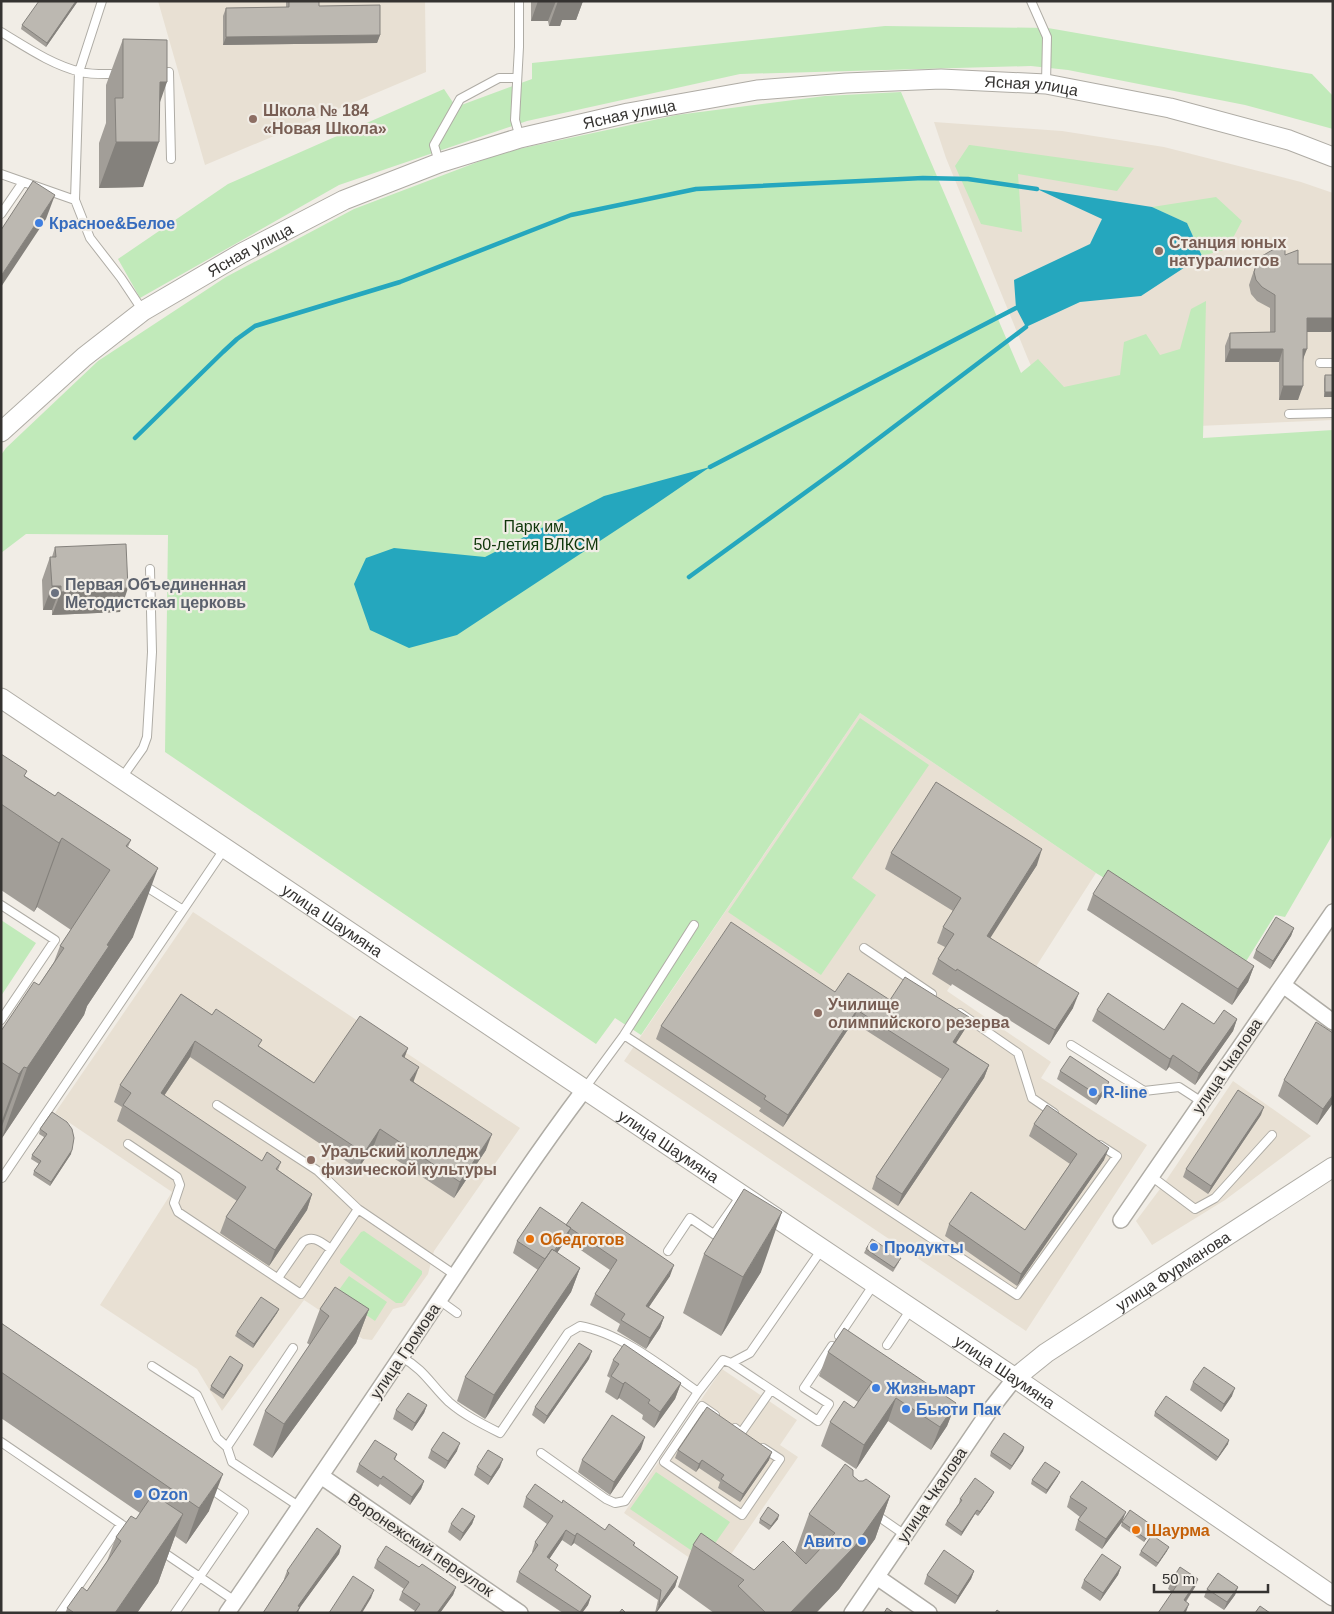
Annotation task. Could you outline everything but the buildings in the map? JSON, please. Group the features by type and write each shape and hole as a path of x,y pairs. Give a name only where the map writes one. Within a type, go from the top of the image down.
{"street":[{"name":"Ясная улица","path":"1,432 84,357 143,311 242,252 344,200 439,163 520,138 628,113 757,90 920,79 1046,84 1170,108 1288,140 1333,157"},
{"name":"улица Шаумяна","path":"1,698 1015,1378 1333,1596"},
{"name":"улица Чкалова","path":"1121,1220 1333,912"},
{"path":"1283,985 1333,1022"},
{"name":"улица Громова","path":"231,1607 455,1275 584,1090"},
{"name":"улица Фурманова","path":"1015,1378 1046,1353 1333,1167"},
{"name":"улица Чкалова","path":"852,1613 990,1410 1015,1378"},
{"name":"Воронежский переулок","path":"321,1476 520,1613"},
{"path":"877,1577 928,1613"}],"lane":[{"path":"102,1 79,72 75,200 90,238 121,278 143,311"},
{"path":"519,1 519,47 515,120 520,138"},
{"path":"1031,1 1047,37 1046,84"},
{"path":"1,32 40,56 79,72 123,74"},
{"path":"151,73 169,72 171,159"},
{"path":"439,163 434,145 460,99 499,78 517,78"},
{"path":"1,174 75,200"},
{"path":"1,214 23,182"},
{"path":"1320,364 1333,363"},
{"path":"1290,414 1333,413"},
{"path":"121,780 143,748 147,737 152,652 150,569"},
{"path":"1,1178 42,1123 225,848"},
{"path":"138,881 183,910"},
{"path":"1,905 55,940 1,1020"},
{"path":"584,1090 624,1034 694,925"},
{"path":"864,948 937,998"},
{"path":"953,1009 1018,1053 1032,1098 1063,1119"},
{"path":"624,1034 1017,1295 1117,1156 1094,1140"},
{"path":"1071,1045 1144,1091 1179,1087 1202,1102"},
{"path":"217,1105 318,1171 358,1209 455,1275"},
{"path":"1151,1176 1195,1209 1215,1198 1272,1135"},
{"path":"128,1144 177,1177 180,1185 174,1203 178,1212 301,1294 358,1209"},
{"path":"714,1234 741,1195"},
{"path":"668,1251 690,1218 728,1244"},
{"path":"278,1278 307,1238 314,1238 331,1249"},
{"path":"731,1363 750,1353 791,1302 822,1249"},
{"path":"541,1453 606,1499 615,1503 625,1502 698,1392 723,1360 731,1363 818,1421 829,1404 804,1388 874,1284"},
{"path":"439,1300 457,1313"},
{"path":"887,1345 911,1309"},
{"path":"401,1357 419,1368 450,1402 475,1421 500,1433 568,1333 580,1326 595,1328 629,1346 698,1392"},
{"path":"227,1447 293,1348"},
{"path":"152,1366 197,1395 217,1438 227,1447 232,1462 300,1507"},
{"path":"741,1433 771,1390"},
{"path":"749,1438 702,1406 664,1462 742,1515 780,1459 757,1443"},
{"path":"1,1442 136,1535"},
{"path":"175,1613 244,1512 204,1484"},
{"path":"865,1507 905,1535"},
{"path":"60,1613 121,1524"},
{"path":"152,1545 199,1577 231,1607"}],"shaded area":[{"name":"Школа № 184 «Новая Школа»","path":"158,1 425,1 426,72 205,165"},
{"name":"Станция юных натуралистов","path":"934,122 1062,131 1164,147 1301,182 1333,193 1333,420 1061,432 1028,359 946,158"},
{"name":"Училище олимпийского резерва","path":"860,713 1096,873 1030,976 978,943 947,991 1051,1062 1041,1078 1147,1145 1026,1331 624,1061"},
{"name":"Уральский колледж физической культуры","path":"193,912 520,1128 434,1251 428,1274 405,1306 393,1309 372,1340 363,1339 304,1300 222,1411 197,1369 100,1305 172,1192 55,1113"},
{"path":"1233,1081 1311,1136 1225,1200 1152,1245 1136,1221 1163,1185"},
{"path":"722,1369 797,1420 780,1445 798,1457 716,1576 624,1513"}],"green space":[{"path":"885,26 1048,28 1312,74 1333,96 1333,129 1245,105 1068,70 1031,66 740,74 527,121 339,185 140,298 118,259 228,184 444,89 456,107 532,79 532,63"},
{"name":"Парк им. 50-летия ВЛКСМ","path":"901,92 1021,373 1038,359 1064,387 1120,375 1124,342 1146,334 1160,355 1180,349 1191,309 1206,301 1203,438 1333,430 1333,834 1285,917 1275,915 1245,963 1096,873 860,713 641,1035 615,1018 596,1044 165,752 168,535 26,534 1,553 1,455 6,448 98,361 226,277 354,209 504,152 677,115 825,96"},
{"path":"969,145 1134,168 1117,191 1018,174 1022,232 981,224 955,166"},
{"path":"1216,197 1242,221 1227,249 1202,256 1187,223 1152,207"},
{"path":"860,718 929,765 852,878 876,895 821,975 728,912"},
{"path":"1,920 36,943 1,996"},
{"path":"364,1231 422,1271 422,1274 402,1303 396,1303 340,1263 340,1260 361,1232"},
{"path":"349,1276 387,1302 375,1321 336,1294"},
{"path":"656,1472 730,1522 704,1559 630,1509"}],"water":[{"path":"1037,189 1152,207 1187,223 1202,256 1141,296 1080,302 1026,327 1016,308 1014,280 1090,244 1102,219"},
{"path":"710,467 457,635 409,648 370,630 354,584 366,558 394,548 485,557 604,496"}],"waterway":[{"path":"135,438 223,352 255,326 400,282 571,215 696,189 923,178 968,179 1037,189"},
{"path":"710,467 1016,308"},
{"path":"689,577 846,463 1026,327"}],"place":[{"name":"Школа № 184 «Новая Школа»","path":"253,119"},
{"name":"Красное&Белое","path":"39,223"},
{"name":"Станция юных натуралистов","path":"1159,251"},
{"name":"Первая Объединенная Методистская церковь","path":"55,593"},
{"name":"Училище олимпийского резерва","path":"818,1013"},
{"name":"R-line","path":"1093,1092"},
{"name":"Уральский колледж физической культуры","path":"311,1160"},
{"name":"Обедготов","path":"530,1239"},
{"name":"Продукты","path":"874,1247"},
{"name":"Жизньмарт","path":"876,1388"},
{"name":"Бьюти Пак","path":"906,1409"},
{"name":"Ozon","path":"138,1494"},
{"name":"Шаурма","path":"1136,1530"},
{"name":"Авито","path":"862,1541"}]}
